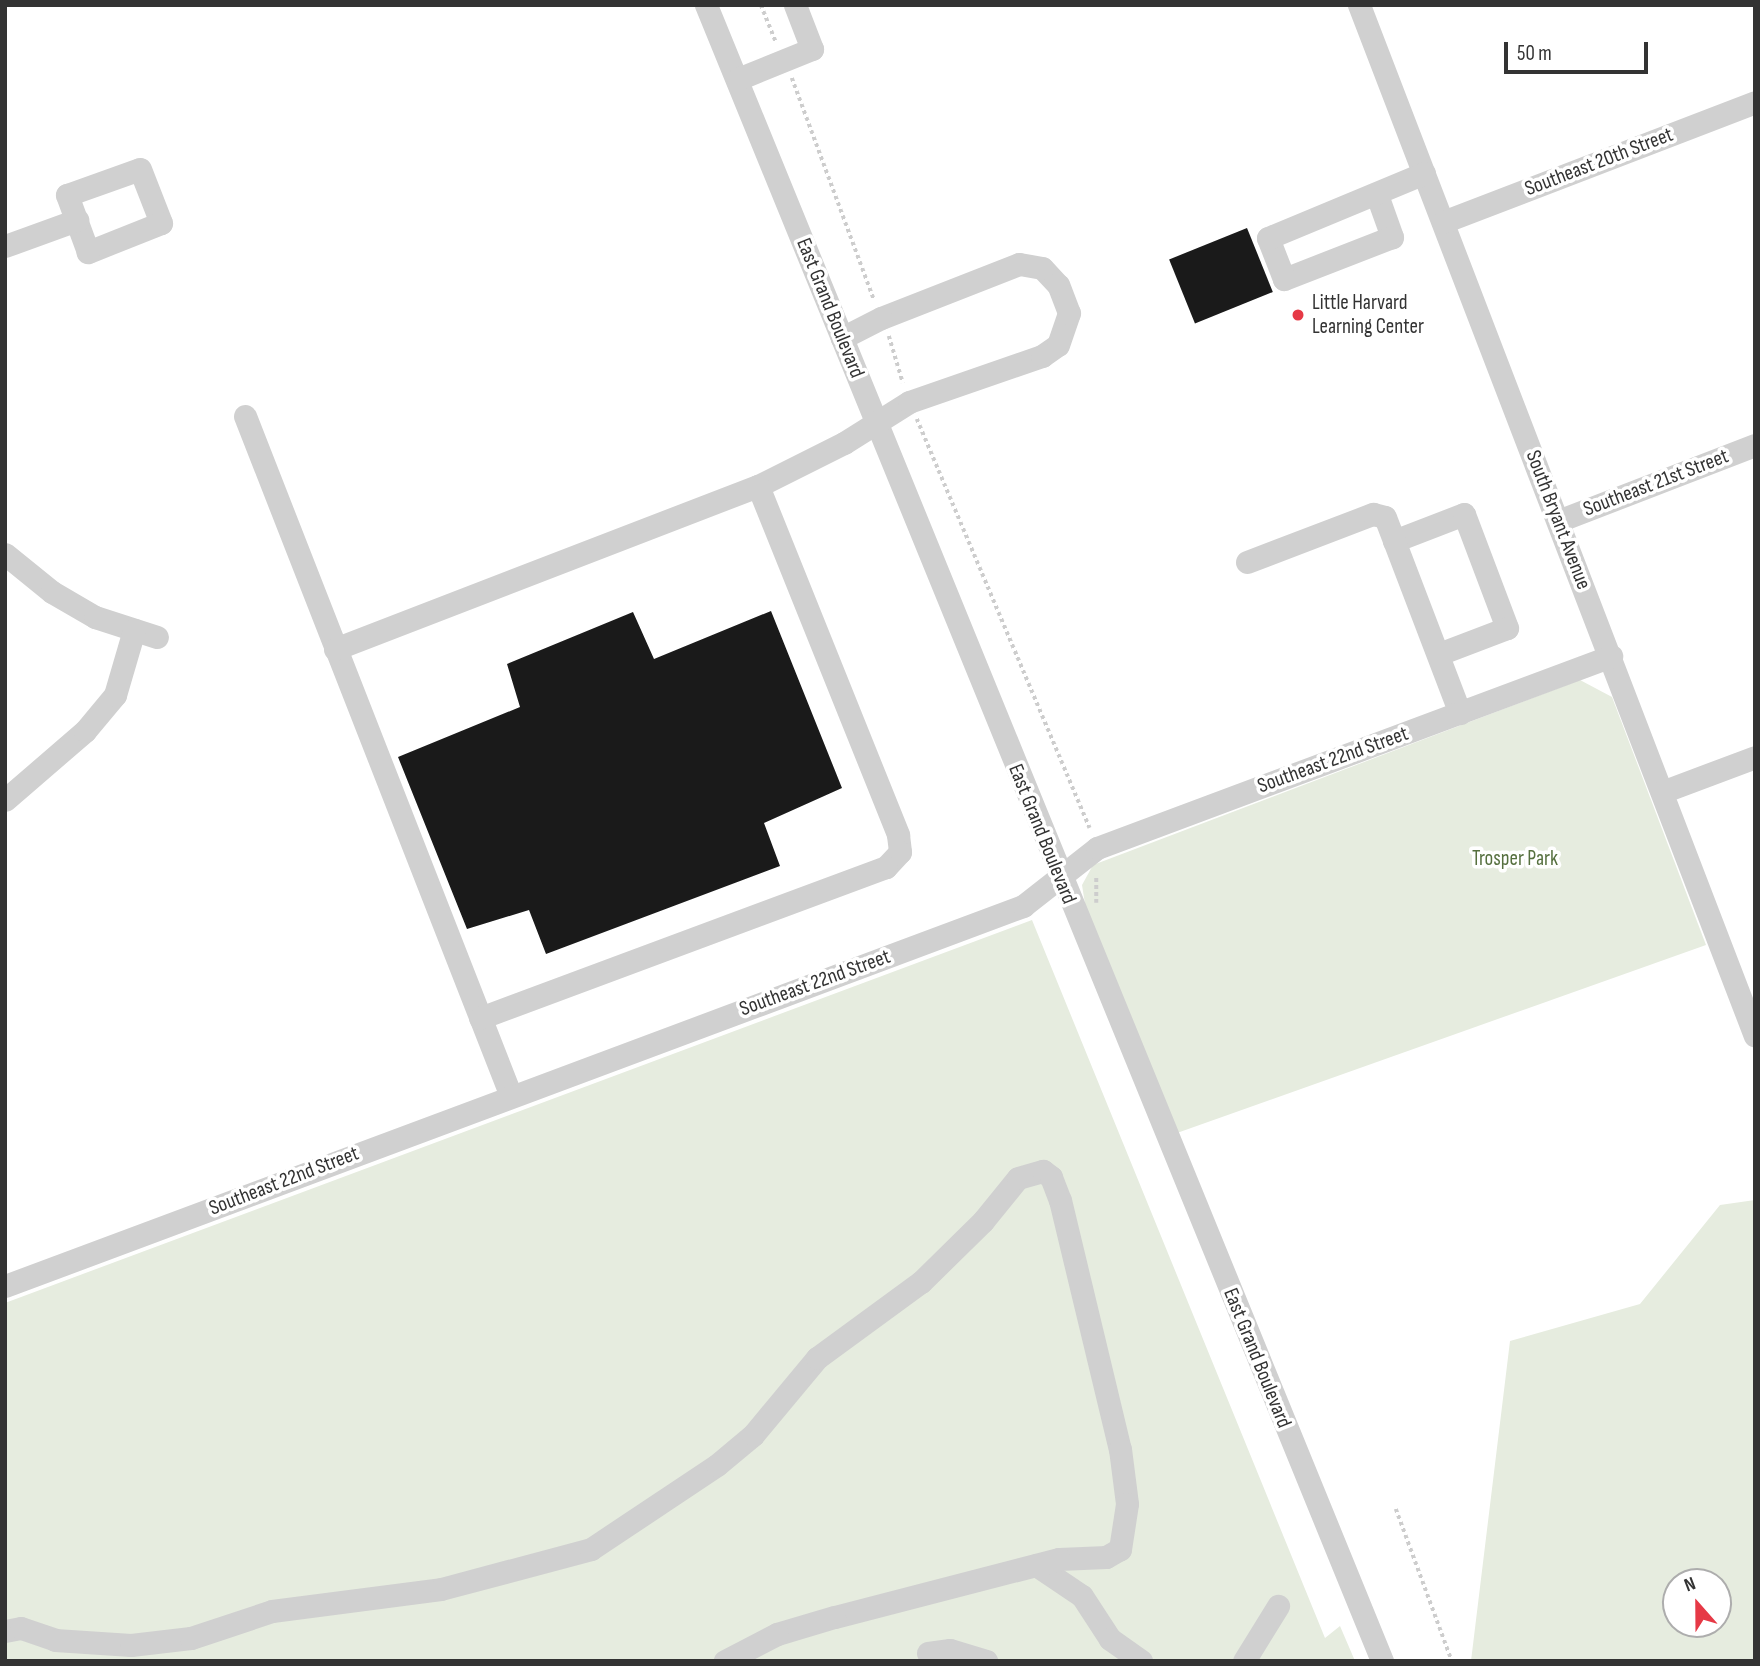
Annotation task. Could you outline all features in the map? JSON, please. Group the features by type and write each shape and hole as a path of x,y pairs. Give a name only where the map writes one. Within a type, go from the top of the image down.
{"street":[{"name":"East Grand Boulevard","path":"706,5 1382,1661"},
{"path":"738,79 812,49 795,5"},
{"name":"South Bryant Avenue","path":"1359,5 1755,1036"},
{"name":"Southeast 20th Street","path":"1443,222 1755,102"},
{"path":"1377,195 1392,237 1284,279 1268,238 1377,195 1424,173"},
{"path":"5,246 77,220"},
{"path":"335,649 758,486 844,443 875,420 909,402 1024,363 1058,345 1069,313 1058,285 1042,268 1020,264 881,318 842,338"},
{"path":"245,416 511,1096"},
{"name":"Southeast 21st Street","path":"1558,520 1755,445"},
{"path":"480,1018 886,867 900,852 898,835 758,486"},
{"path":"1247,562 1373,514 1385,517 1460,713"},
{"path":"1394,541 1464,514 1507,628 1439,654"},
{"path":"5,554 52,592 95,617 157,637"},
{"path":"5,800 85,731 115,695 134,630"},
{"name":"Southeast 22nd Street","path":"5,1286 1023,906 1061,879 1097,848 1611,656"},
{"path":"1662,792 1755,757"},
{"path":"5,1631 21,1628 55,1640 131,1645 191,1638 272,1611 441,1589 591,1549 717,1465 753,1435 817,1358 921,1282 983,1221 1018,1178 1044,1171 1060,1200 1086,1295 1120,1449 1127,1504 1120,1549 1106,1557 1036,1565 777,1634 725,1661"},
{"path":"1036,1565 1082,1596 1110,1639 1141,1661"},
{"path":"1244,1661 1278,1606"},
{"path":"928,1653 950,1650 986,1661"}],"path":[{"path":"1396,1509 1452,1661"}],"green space":[{"name":"Trosper Park","path":"1580,680 1612,697 1706,945 1177,1133 1086,910 1082,885 1093,865"},
{"path":"1032,920 1325,1638 1340,1626 1355,1661 5,1661 5,1303"},
{"path":"1755,1200 1755,1661 1471,1661 1510,1341 1640,1304 1720,1205"}],"building":[{"path":"1247,228 1273,292 1195,323 1169,259"},
{"path":"771,611 842,788 764,823 780,866 546,954 529,910 467,929 398,757 520,707 507,664 633,612 654,659"}],"place":[{"name":"Little Harvard Learning Center","path":"1298,315"}]}
